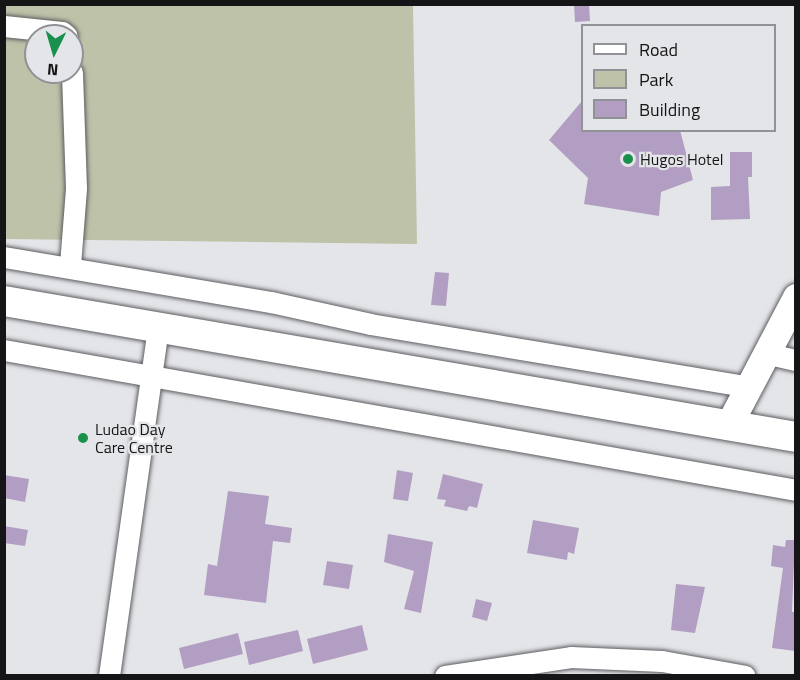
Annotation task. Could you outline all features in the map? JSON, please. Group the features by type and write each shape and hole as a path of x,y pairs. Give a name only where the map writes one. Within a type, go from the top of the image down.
{"highway":[{"path":"4,301 795,437"}],"main road":[{"path":"728,426 769,354 795,297"}],"street":[{"path":"4,26 24,29"},
{"path":"70,265 76,188 72,84"},
{"path":"4,257 70,265 271,302 370,324 750,387"},
{"path":"109,675 158,328"},
{"path":"4,350 152,374 795,490"},
{"path":"769,354 795,360"},
{"path":"445,675 571,657 662,661 745,675"}],"green space":[{"path":"5,5 413,5 417,244 5,239"}],"building":[{"path":"574,4 589,4 590,21 575,22"},
{"name":"Hugos Hotel","path":"581,102 581,132 681,132 693,180 661,192 659,216 584,204 588,178 549,140"},
{"path":"730,152 752,152 752,177 748,177 750,219 711,220 711,187 730,186"},
{"path":"435,272 449,273 446,306 431,305"},
{"path":"397,470 413,473 408,501 393,499"},
{"path":"443,474 483,484 477,508 469,506 467,511 444,506 446,500 437,499"},
{"path":"4,475 29,479 25,502 4,498"},
{"path":"228,491 269,496 265,524 292,528 290,543 273,541 266,603 204,595 208,564 217,566"},
{"path":"533,520 579,528 574,554 568,552 567,560 527,553"},
{"path":"4,526 28,530 25,546 4,543"},
{"path":"388,534 433,542 421,613 404,609 414,571 384,562"},
{"path":"786,540 795,540 792,612 795,612 795,651 772,648 783,568 771,566 773,545 785,547"},
{"path":"327,561 353,565 349,589 323,585"},
{"path":"676,584 705,587 695,633 671,630"},
{"path":"476,599 492,603 487,621 472,617"},
{"path":"362,625 368,650 313,664 307,639"},
{"path":"298,630 303,651 249,665 244,642"},
{"path":"238,633 243,654 184,669 179,648"}],"place":[{"name":"Hugos Hotel","path":"628,159"},
{"name":"Ludao Day Care Centre","path":"83,438"}]}
